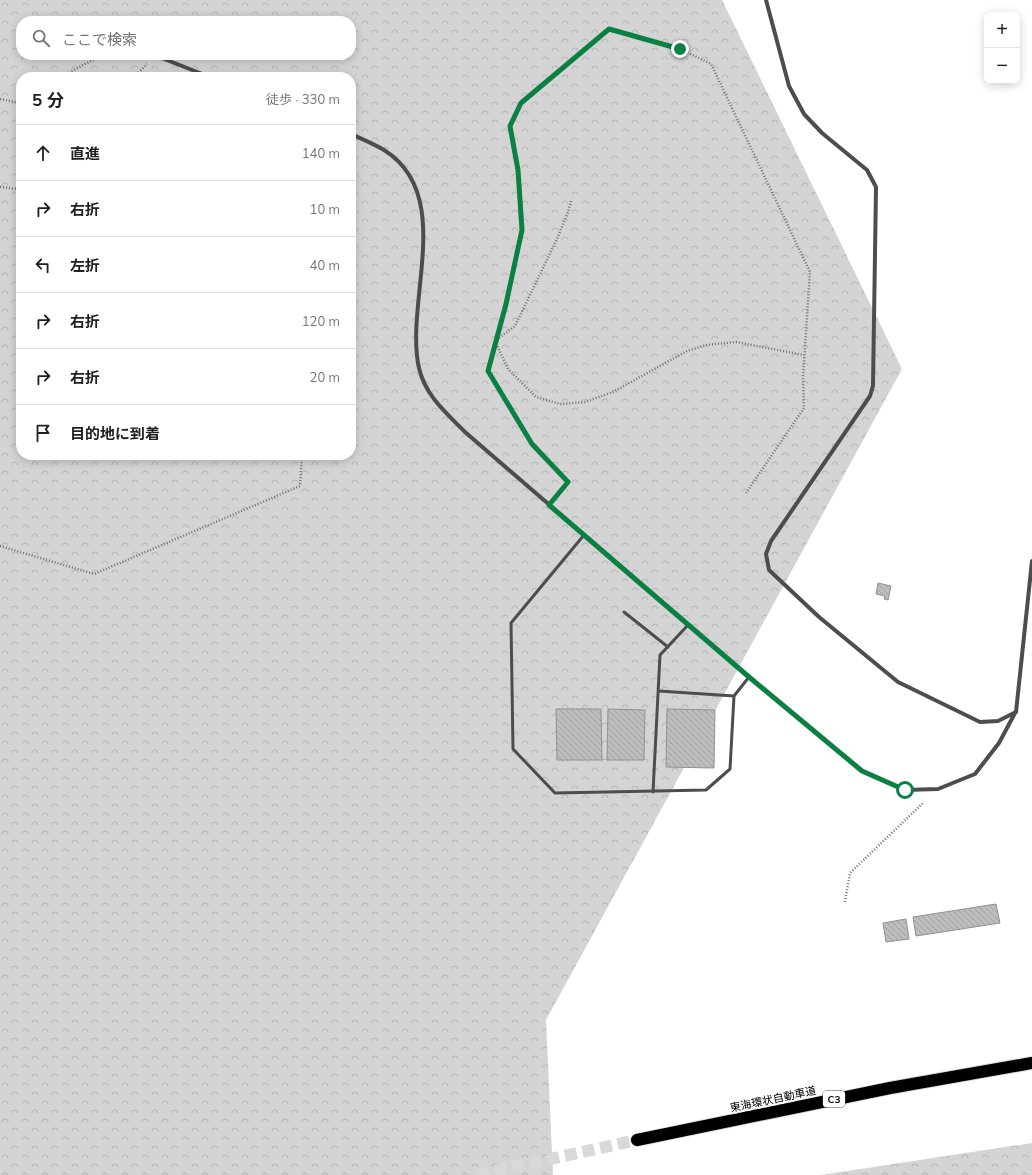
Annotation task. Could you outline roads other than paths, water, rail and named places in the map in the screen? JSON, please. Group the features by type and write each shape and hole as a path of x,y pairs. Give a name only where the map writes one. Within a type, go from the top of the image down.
{"highway":[{"name":"東海環状自動車道","path":"637,1140 890,1088 1032,1063"}],"street":[{"path":"766,0 789,86 804,114 822,133 867,170 876,187 873,386 870,396 772,540 766,554 769,570 819,617 898,682 980,722 998,721 1016,712"},
{"path":"167,60 197,72"},
{"path":"356,136 385,151 406,170 416,186 421,208 423,232 416,339 419,369 432,399 465,432 549,505 749,677 862,771 905,790 938,789 975,774 999,743 1016,712 1032,561"}],"lane":[{"path":"584,535 512,623 513,749 554,793 706,790 730,769 734,696 749,677"},
{"path":"624,612 668,646"},
{"path":"653,792 660,655 688,625"},
{"path":"659,691 734,696"}],"tunnel":[{"path":"477,1175 637,1140"}]}
